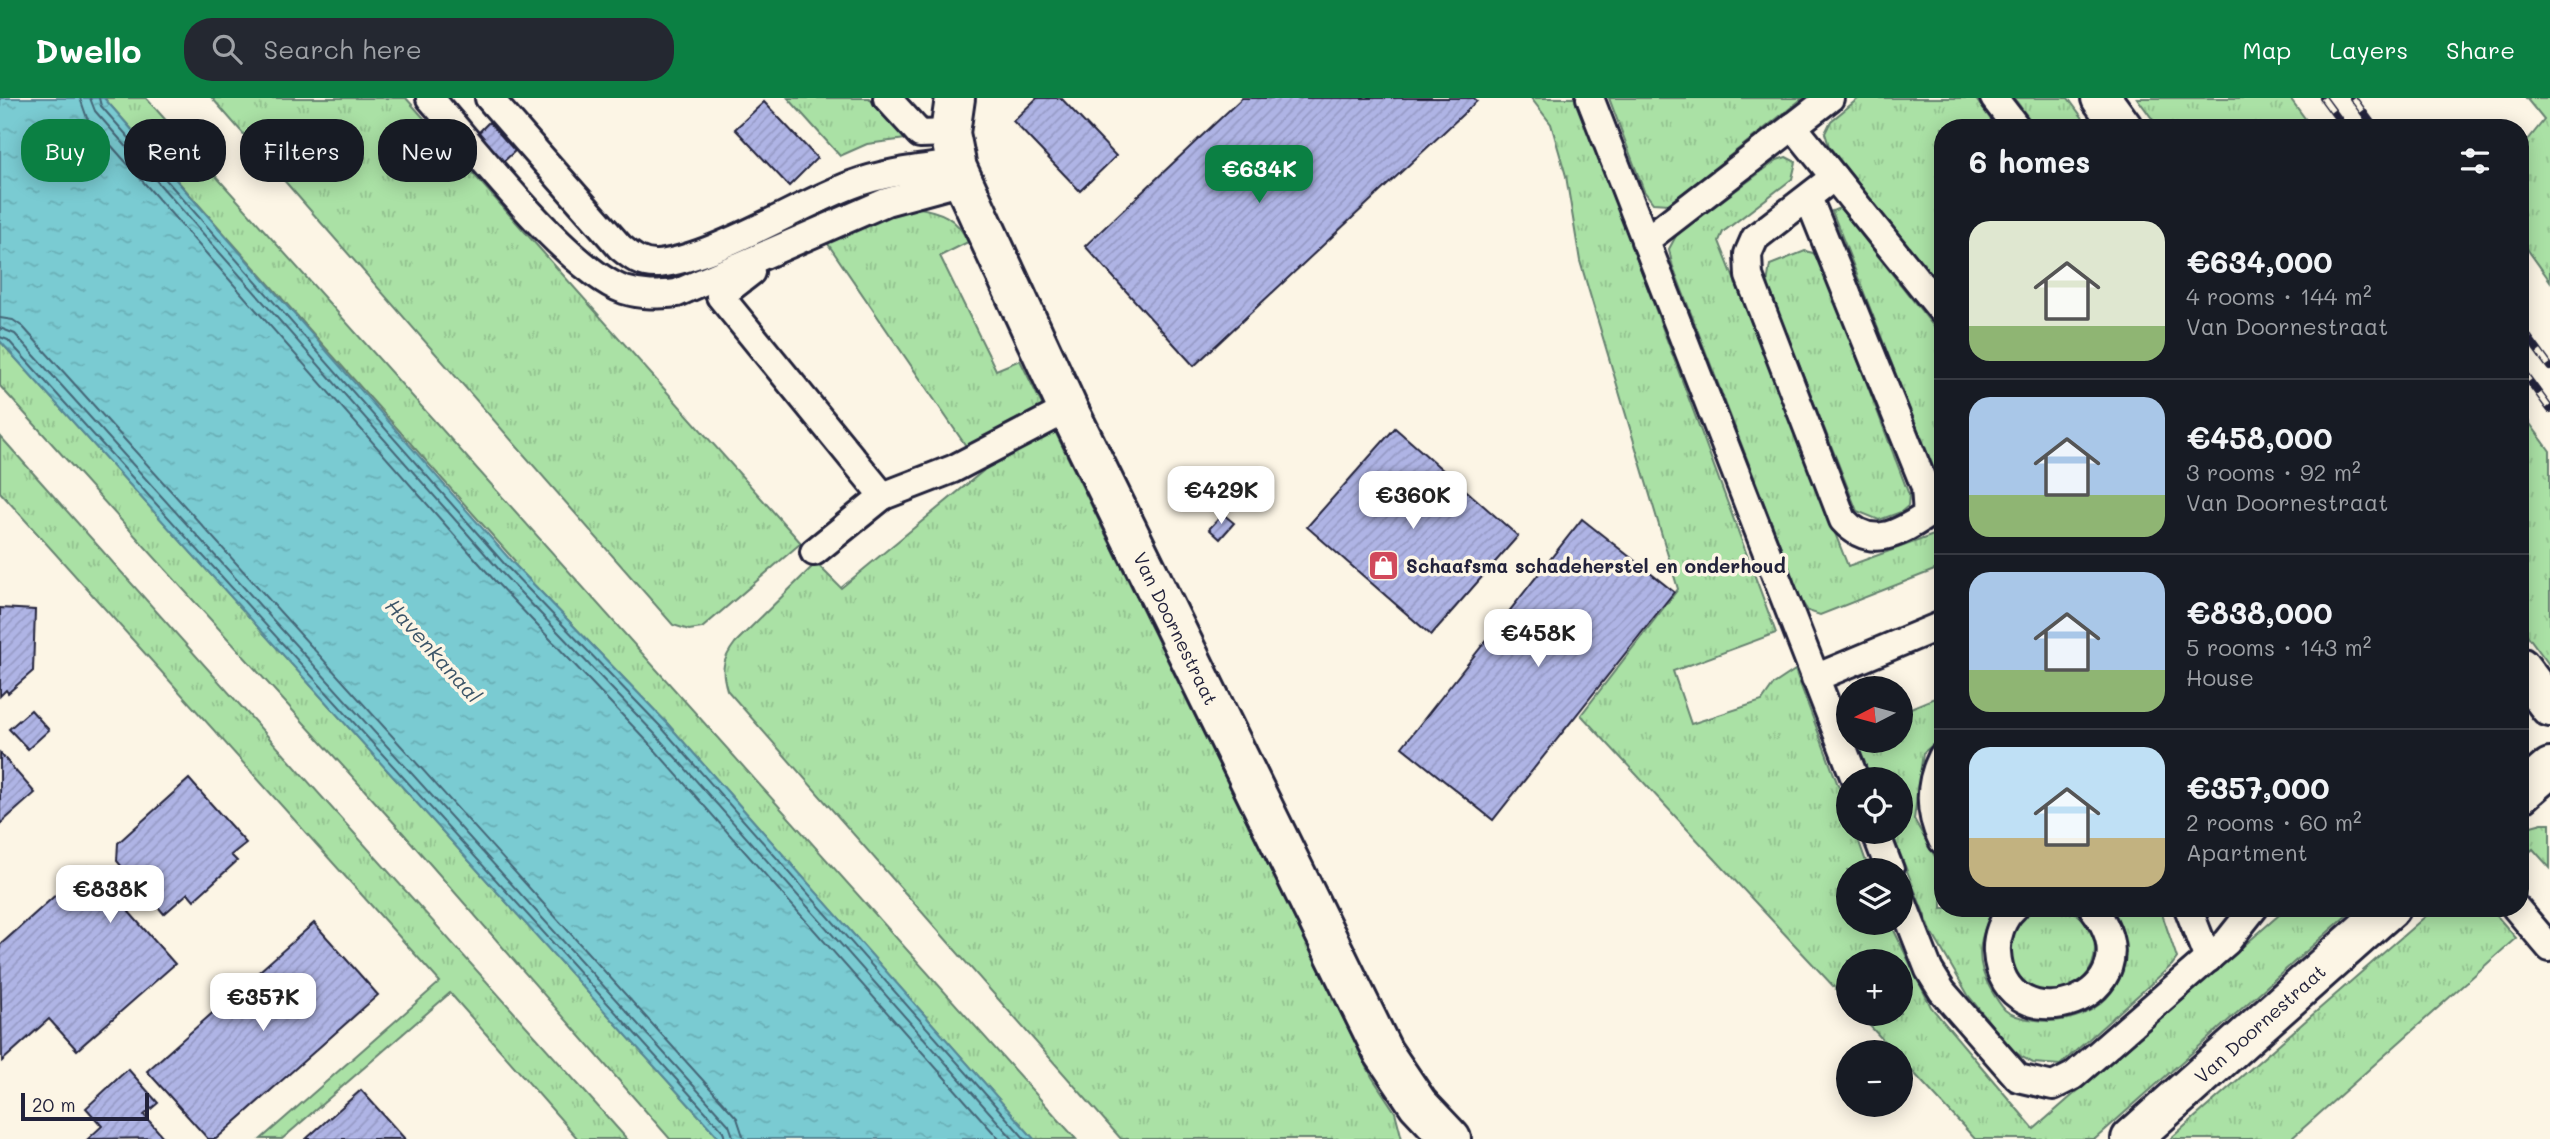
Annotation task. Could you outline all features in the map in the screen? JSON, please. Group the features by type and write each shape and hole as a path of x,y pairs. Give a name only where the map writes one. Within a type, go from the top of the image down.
{"street":[{"path":"2101,98 2116,119"},
{"name":"Van Doornestraat","path":"944,146 1068,410 1383,1052 1418,1104 1451,1139"},
{"path":"2529,679 2550,708"},
{"path":"2529,786 2550,768"},
{"name":"Van Doornestraat","path":"2132,1139 2380,917"}],"lane":[{"path":"430,98 577,261 622,289 650,296 677,293 886,202 944,146"},
{"path":"489,98 620,247 637,261 656,264 688,256 851,185 888,173 944,146"},
{"path":"887,98 944,146"},
{"path":"1590,98 1850,767"},
{"path":"1645,241 1830,98"},
{"path":"1994,98 2010,119"},
{"path":"1793,126 1934,301"},
{"path":"1808,197 1925,487 1927,515 1881,537 1869,539 1854,532 1843,520 1749,275 1748,254 1755,238 1808,197 1834,177"},
{"path":"782,247 720,296 883,496"},
{"path":"814,552 883,496 953,469 1068,410"},
{"path":"1815,678 1934,628"},
{"path":"1934,774 1930,799 1934,824"},
{"path":"2008,917 2001,926 1996,944 2001,971 2016,993 2033,1003 2052,1007 2072,1004 2090,995 2103,980 2110,961 2111,941 2100,917"},
{"path":"2192,917 2208,959"},
{"path":"1913,929 1929,970 1942,991 2018,1078 2037,1085 2053,1086 2073,1076 2208,959 2249,917"},
{"path":"2524,917 2550,948"}],"green space":[{"path":"104,98 146,98 165,119 124,119"},
{"path":"212,98 406,98 425,119 378,119 378,182 477,182 477,178 801,543 702,628 689,630 673,625 285,182 364,182 364,119 240,119 240,130"},
{"path":"788,98 869,98 906,139 867,144 840,156"},
{"path":"1531,98 1577,98 1776,633 1673,671 1691,724 1762,701 1774,684 1795,670 1836,780 1836,844 1860,844 1865,858 1836,858 1836,935 1896,935 1903,949 1836,949 1836,989 1581,715 1678,589 1580,261 1566,176 1551,124"},
{"path":"1609,98 1803,98 1669,204 1653,203 1644,191"},
{"path":"1859,98 1975,98 1990,119 1934,119 1934,279 1829,146 1825,133 1831,121"},
{"path":"2014,98 2068,98 2083,119 2029,119"},
{"path":"2137,98 2290,98 2305,119 2152,119"},
{"path":"2526,98 2550,98 2550,281 2529,252 2529,139 2544,120"},
{"path":"1786,157 1796,162 1792,179 1723,232 1719,241 1848,566 1934,535 1934,570 1820,615 1808,611 1802,602 1672,264 1669,249 1677,234 1777,160"},
{"path":"179,182 221,182 1076,1139 1034,1139 666,722 513,563 515,561"},
{"path":"914,207 947,217 964,233 968,242 940,256 996,370 1020,360 1372,1077 1395,1112 1402,1139 1121,1139 727,690 724,665 735,643 816,563 841,588 983,471 826,241 895,208"},
{"path":"1840,208 1934,327 1934,472 1832,211"},
{"path":"1805,251 1813,253 1820,260 1909,495 1908,506 1901,512 1879,520 1857,511 1767,284 1770,265"},
{"path":"0,341 720,1139 670,1139 396,825 0,386"},
{"path":"2529,422 2550,451 2550,666 2529,637"},
{"path":"0,436 627,1139 578,1139 450,993 282,1139 261,1139 440,982 0,492"},
{"path":"1934,698 1934,744 1923,753 1914,819 1934,855 1934,917 1990,917 1982,939 1980,958 1985,978 2005,1010 2024,1018 2060,1020 2081,1015 2099,1005 2113,990 2122,973 2125,952 2122,931 2116,917 2163,917 2177,958 2060,1065 2033,1063 2022,1057 2009,1047 1968,995 1931,931 1913,886 1913,858 1902,858 1896,844 1913,844 1913,767 1865,767 1860,753 1913,753 1913,707"},
{"path":"2550,823 2550,868 2533,849 2529,852 2529,827"},
{"path":"2024,917 2080,917 2088,925 2094,941 2094,957 2088,973 2076,985 2060,991 2044,991 2028,985 2016,973 2010,957 2012,933"},
{"path":"2277,917 2345,917 2095,1139 1975,1139 1913,1072 1913,1040 1883,1040 1870,1026 1913,1026 1913,970 1931,1007 2034,1129"},
{"path":"2425,917 2498,917 2516,938 2291,1139 2170,1139"}],"water":[{"name":"Havenkanaal","path":"0,98 104,98 124,121 124,182 178,182 513,563 666,722 1034,1139 720,1139 0,341"}],"building":[{"path":"1037,98 1061,98 1116,156 1080,191 1013,121"},
{"path":"1242,98 1474,98 1477,101 1194,366 1085,246"},
{"path":"764,102 817,158 789,186 735,129"},
{"path":"489,122 515,151 501,164 477,134"},
{"path":"1395,428 1518,536 1431,635 1307,527"},
{"path":"1223,514 1234,523 1220,539 1209,529"},
{"path":"1582,519 1674,592 1493,820 1402,747"},
{"path":"0,608 35,610 33,671 8,693 6,690 0,696"},
{"path":"31,710 49,730 28,749 9,729"},
{"path":"0,753 35,793 0,824"},
{"path":"189,779 246,843 231,855 237,861 194,900 188,893 164,914 148,895 129,912 175,964 77,1050 49,1019 2,1061 0,945 88,866 103,883 122,867 117,861 118,843"},
{"path":"314,923 378,995 216,1139 208,1139 147,1071"},
{"path":"128,1069 158,1103 144,1115 164,1138 88,1139 102,1126 86,1108"},
{"path":"361,1090 405,1139 306,1139"}],"railway":[{"path":"2323,98 2338,119"},
{"path":"2353,98 2368,119"},
{"path":"2529,338 2550,367"},
{"path":"2529,380 2550,409"}],"place":[{"name":"Schaafsma schadeherstel en onderhoud","path":"1383,566"}]}
